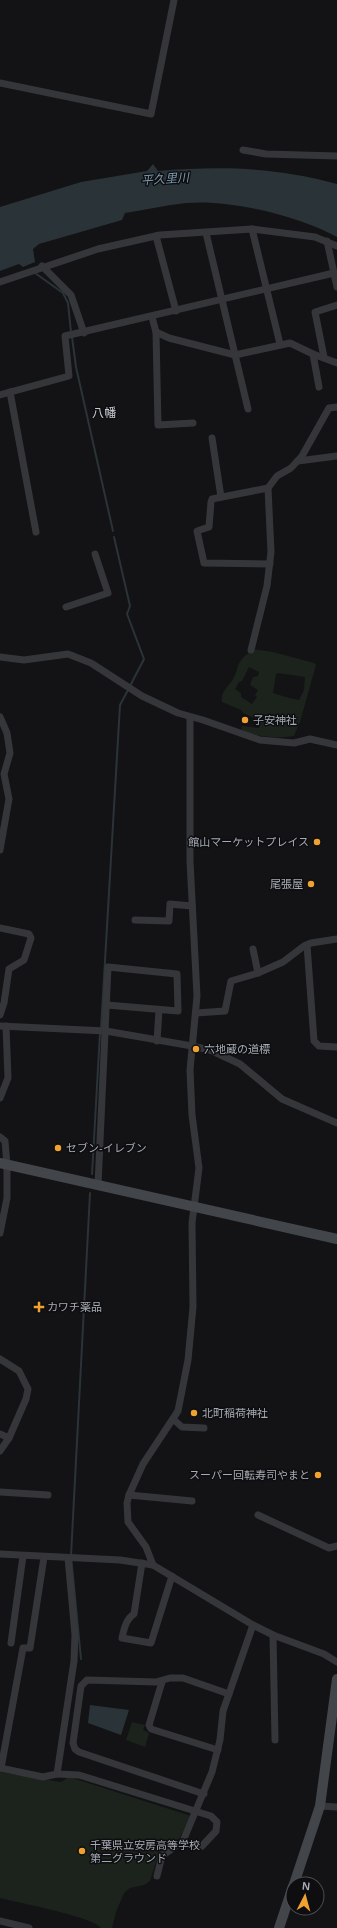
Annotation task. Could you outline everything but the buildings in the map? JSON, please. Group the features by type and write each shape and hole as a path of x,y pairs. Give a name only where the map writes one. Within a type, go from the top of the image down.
{"street":[{"path":"0,82 151,114 174,0"},
{"path":"243,150 266,154 337,156"},
{"path":"252,229 280,344"},
{"path":"0,282 40,267 98,249 156,236 252,229 288,232 326,241 337,246"},
{"path":"206,233 248,409"},
{"path":"156,236 176,311"},
{"path":"326,241 337,287"},
{"path":"40,267 71,295 84,333"},
{"path":"0,394 69,376 65,336 84,333 334,273"},
{"path":"324,357 315,312 337,305"},
{"path":"152,317 156,332 158,426 193,422"},
{"path":"156,332 169,338 235,355 290,343 312,354 324,357 337,363"},
{"path":"312,354 319,387"},
{"path":"10,392 36,532"},
{"path":"270,564 204,562 197,531 209,527 210,502 212,499 268,488 278,476 298,461 329,408 337,407"},
{"path":"212,438 222,497"},
{"path":"298,461 337,456"},
{"path":"251,650 267,586 270,564 271,552 268,488"},
{"path":"66,607 108,593 95,554"},
{"path":"0,657 24,660 68,654 92,663 154,703 190,717 203,720 260,740 294,743 310,739 337,745"},
{"path":"0,717 7,733 10,753 4,774 9,799 0,850"},
{"path":"153,1565 146,1547 128,1522 126,1504 143,1464 174,1419 180,1403 188,1360 192,1307 192,1223 199,1168 192,1115 190,1070 196,1013 190,861 190,717"},
{"path":"135,920 169,921 170,904 192,906"},
{"path":"0,928 29,934 31,938 24,960 8,969 4,1003 0,1015"},
{"path":"196,1013 225,1011 231,981 258,973 283,962 307,945 337,939"},
{"path":"307,945 314,1042 319,1046 337,1047"},
{"path":"253,948 258,973"},
{"path":"98,1185 102,1031 107,1005 108,968 177,974 178,1011 107,1005"},
{"path":"156,1041 159,1010"},
{"path":"0,1098 8,1078 3,1026 102,1031 210,1050 240,1064 282,1099 337,1123"},
{"path":"0,1137 5,1141 4,1164 7,1198 0,1233"},
{"path":"4,1164 337,1239"},
{"path":"0,1359 20,1370 28,1389 26,1399 9,1438 0,1451"},
{"path":"174,1419 182,1427 204,1428"},
{"path":"0,1434 9,1438"},
{"path":"0,1492 48,1495"},
{"path":"129,1495 192,1501"},
{"path":"258,1515 329,1548 337,1546"},
{"path":"0,1554 142,1563 153,1565 253,1625 273,1635 324,1654 337,1662"},
{"path":"11,1643 23,1556"},
{"path":"44,1557 30,1648 23,1648 1,1768 44,1777 57,1774 79,1775 211,1816 217,1822 216,1831 202,1846"},
{"path":"57,1774 74,1661 70,1558"},
{"path":"142,1563 134,1614 130,1616 124,1628 122,1638 151,1642 172,1576"},
{"path":"157,1876 162,1856 183,1841 204,1794 218,1750 223,1711 253,1625"},
{"path":"273,1635 275,1740"},
{"path":"204,1794 79,1752 75,1749 73,1743 81,1686 87,1680 162,1682 170,1678 183,1678 229,1694"},
{"path":"296,1876 320,1806 337,1679"},
{"path":"162,1682 150,1725 151,1729 218,1750"},
{"path":"320,1806 337,1808"},
{"path":"279,1928 285,1910"},
{"path":"0,1921 29,1928"}],"shaded area":[{"path":"253,649 273,652 314,663 316,665 300,722 294,736 267,737 242,731 241,727 243,726 259,728 261,721 222,702 222,695 234,677 240,661","holes":["249,667 259,672 258,676 253,677 250,685 258,690 255,695 257,697 252,704 241,697 241,693 235,689 239,682 242,681","278,673 305,677 304,690 299,700 273,693 276,674"]},
{"path":"132,1722 145,1725 143,1730 149,1733 145,1747 126,1740"},
{"name":"千葉県立安房高等学校 第二グラウンド","path":"0,1772 61,1782 69,1777 191,1816 179,1839 161,1853 157,1859 150,1881 144,1885 130,1888 124,1893 116,1912 112,1928 101,1928 95,1923 54,1910 0,1898"}],"water":[{"name":"平久里川","path":"153,164 158,171 226,168 248,169 292,174 337,184 337,237 304,222 243,206 204,202 186,203 125,213 122,220 39,244 33,249 35,262 23,267 19,264 0,271 0,207 81,182 147,171"},
{"path":"90,1705 129,1710 121,1735 88,1723"}],"waterway":[{"path":"35,273 63,293 68,303 71,332"},
{"path":"72,337 76,367 113,531"},
{"path":"114,537 130,606 127,614 144,659 130,686"},
{"path":"101,1029 120,705 128,690"},
{"path":"92,1174 100,1033"},
{"path":"81,1659 71,1556 90,1193"}],"place":[{"name":"子安神社","path":"245,720"},
{"name":"館山マーケットプレイス","path":"317,842"},
{"name":"尾張屋","path":"311,884"},
{"name":"六地蔵の道標","path":"196,1049"},
{"name":"セブン-イレブン","path":"58,1148"},
{"name":"カワチ薬品","path":"39,1307"},
{"name":"北町稲荷神社","path":"194,1413"},
{"name":"スーパー回転寿司やまと","path":"318,1475"},
{"name":"千葉県立安房高等学校 第二グラウンド","path":"82,1851"}],"district":[{"name":"八幡","path":"104,413"}]}
